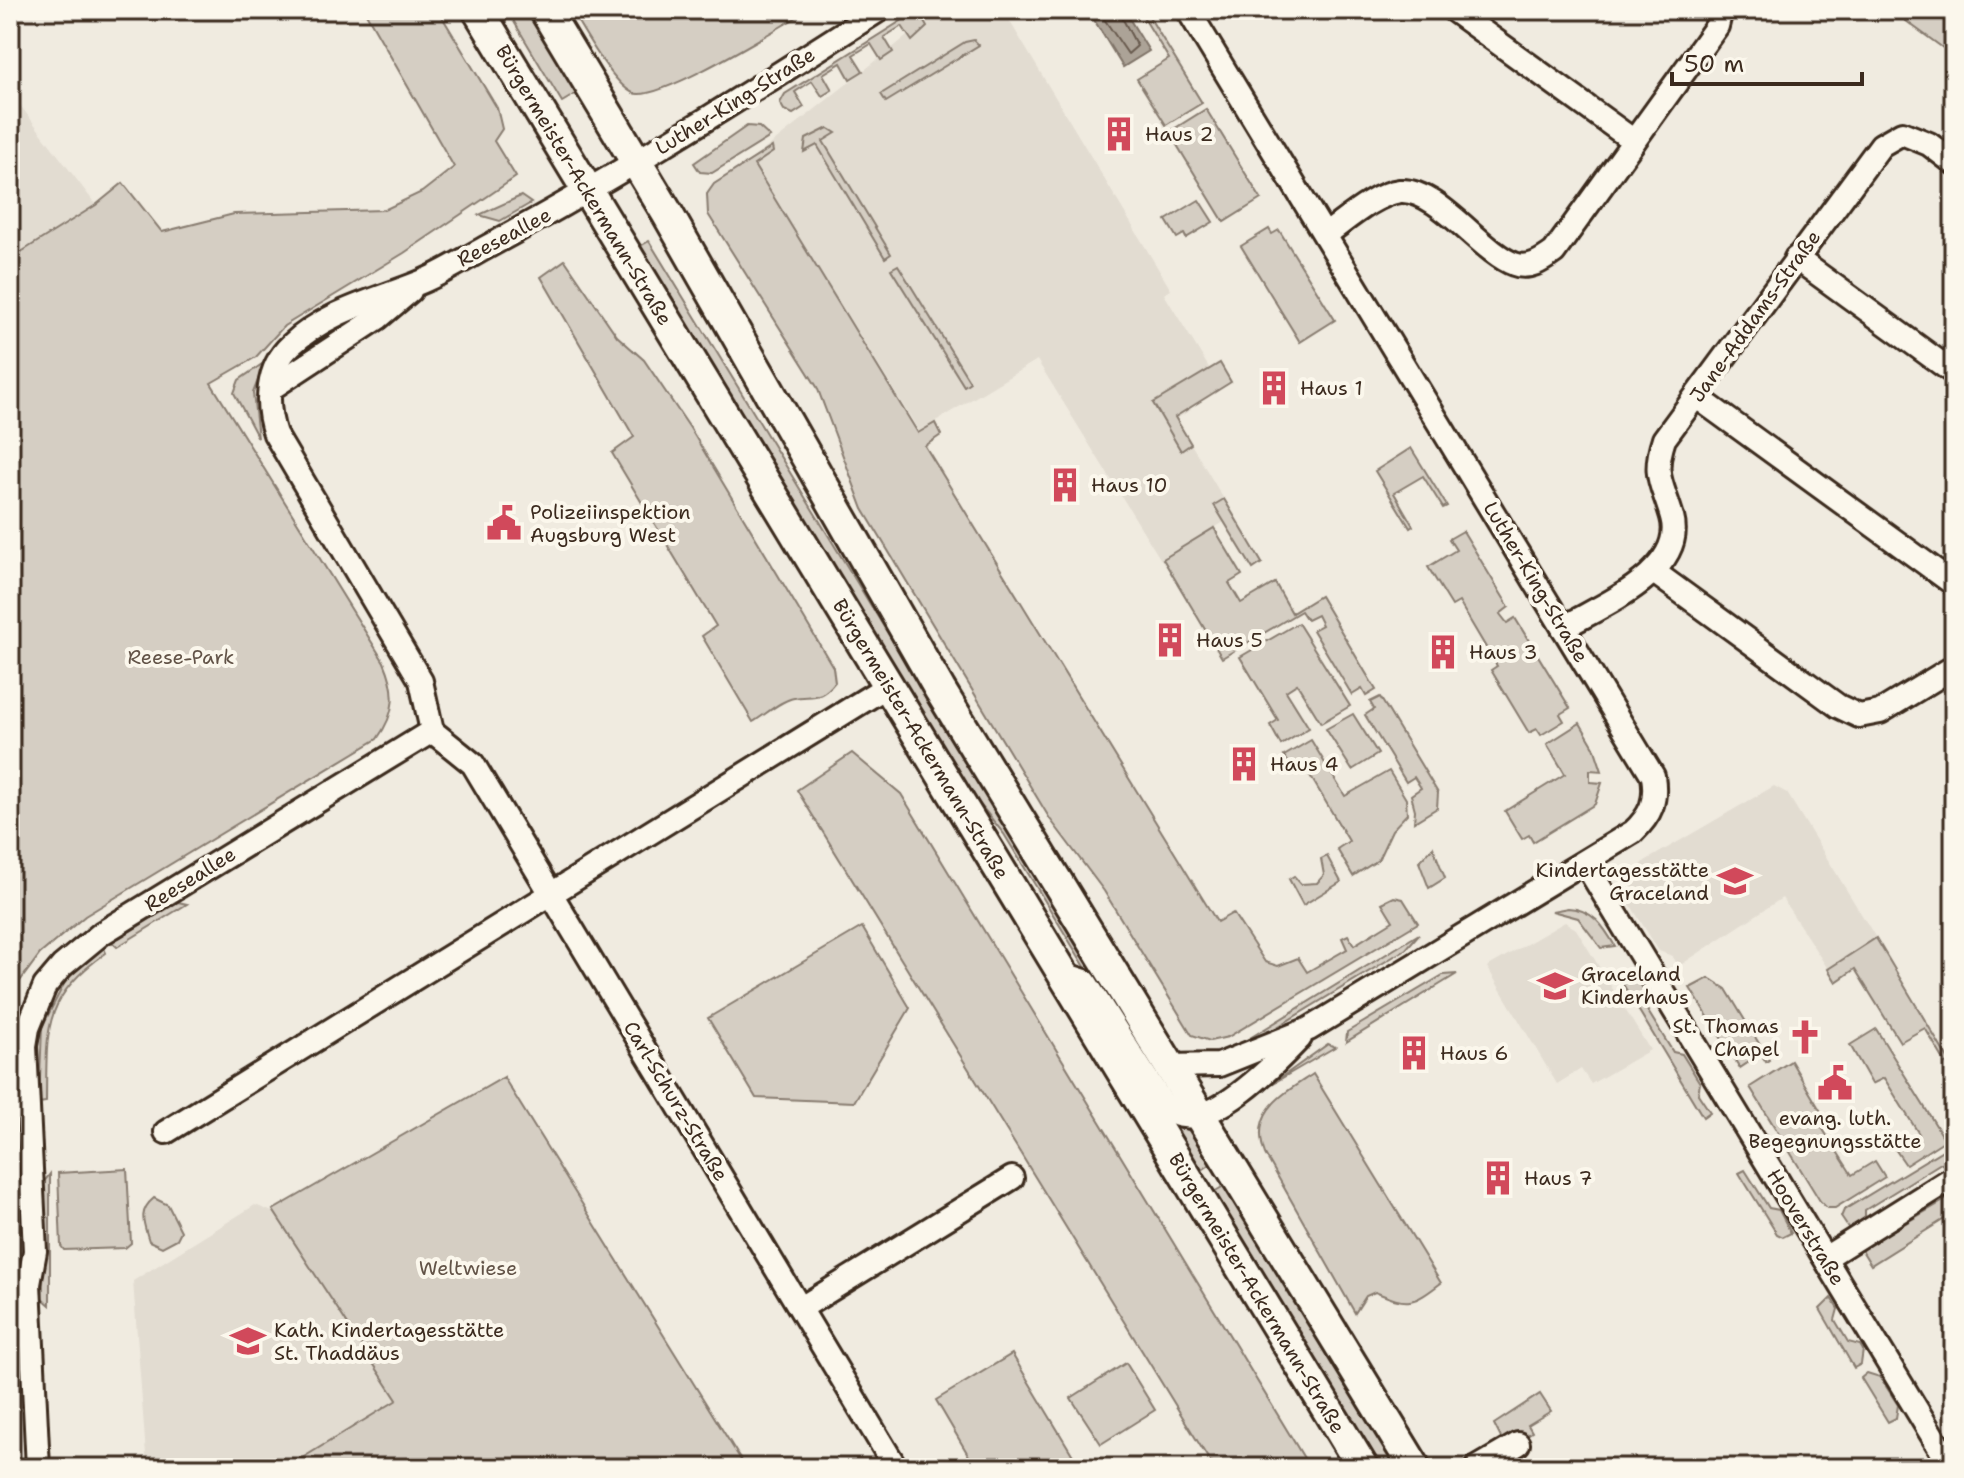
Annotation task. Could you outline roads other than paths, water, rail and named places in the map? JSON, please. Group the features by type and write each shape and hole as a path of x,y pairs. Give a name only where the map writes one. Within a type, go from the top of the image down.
{"main road":[{"name":"Bürgermeister-Ackermann-Straße","path":"478,10 1363,1468"},
{"name":"Bürgermeister-Ackermann-Straße","path":"545,10 637,161 940,690 1415,1468"}],"street":[{"name":"Luther-King-Straße","path":"589,190 879,10"},
{"name":"Luther-King-Straße","path":"1169,1066 1219,1065 1309,1029 1585,863 1645,821 1653,806 1655,791 1653,776 1188,10"},
{"path":"1453,10 1634,141"},
{"path":"1325,235 1384,197 1401,191 1423,197 1515,265 1537,264 1554,252 1717,26 1721,10"},
{"name":"Jane-Addams-Straße","path":"1563,628 1654,572 1672,549 1675,534 1656,464 1664,439 1881,145 1902,133 1929,144 1954,163"},
{"name":"Reeseallee","path":"38,1468 29,1284 35,1251 25,1046 33,1009 62,966 102,933 432,731 421,681 275,434 267,411 270,389 378,318 418,284 589,190"},
{"path":"1796,258 1954,373"},
{"path":"1697,397 1954,584"},
{"path":"1654,572 1838,706 1859,716 1880,712 1954,667"},
{"path":"166,1132 889,685"},
{"name":"Carl-Schurz-Straße","path":"432,731 473,764 896,1468"},
{"name":"Hooverstraße","path":"1585,863 1952,1468"},
{"path":"1063,974 1085,981 1161,1101 1176,1114 1199,1116"},
{"name":"Luther-King-Straße","path":"1199,1116 1263,1076 1309,1029"},
{"path":"1825,1258 1954,1177"},
{"path":"801,1308 1012,1178"},
{"path":"1477,1468 1518,1444"}],"water":[{"path":"1088,10 1124,10 1149,51 1123,67"}],"place":[{"name":"Haus 2","path":"1119,134"},
{"name":"Haus 1","path":"1274,388"},
{"name":"Haus 10","path":"1065,485"},
{"name":"Polizeiinspektion Augsburg West","path":"504,523"},
{"name":"Haus 5","path":"1170,640"},
{"name":"Haus 3","path":"1443,652"},
{"name":"Haus 4","path":"1244,764"},
{"name":"Kindertagesstätte Graceland","path":"1735,881"},
{"name":"Graceland Kinderhaus","path":"1555,986"},
{"name":"St. Thomas Chapel","path":"1805,1037"},
{"name":"Haus 6","path":"1414,1053"},
{"name":"evang. luth. Begegnungsstätte","path":"1835,1083"},
{"name":"Haus 7","path":"1498,1178"},
{"name":"Kath. Kindertagesstätte St. Thaddäus","path":"248,1341"}],"park label":[{"name":"Reese-Park","path":"181,657"},
{"name":"Weltwiese","path":"468,1268"}]}
